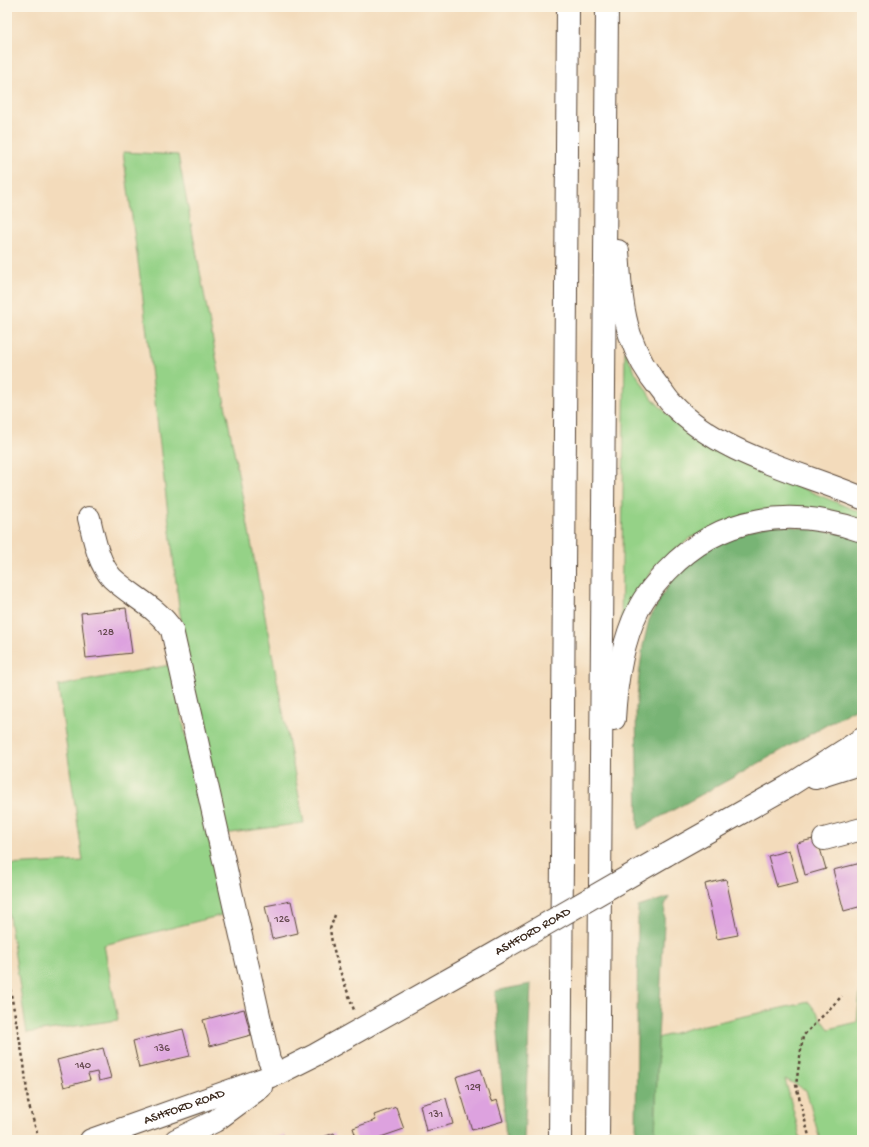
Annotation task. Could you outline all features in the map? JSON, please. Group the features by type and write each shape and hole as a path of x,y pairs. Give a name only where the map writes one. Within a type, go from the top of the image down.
{"main road":[{"path":"560,1140 568,7"},
{"path":"598,1140 607,7"},
{"path":"606,82 620,272 624,306 630,334 638,357 653,381 672,404 690,420 713,436 763,460 862,498"},
{"path":"600,944 615,704 621,663 628,637 638,610 652,587 674,564 696,545 717,533 744,523 768,518 796,517 830,521 862,531"},
{"path":"89,518 101,562 112,577 162,617 172,630 269,1060 278,1074"},
{"name":"ASHFORD ROAD","path":"91,1140 278,1074 315,1055 787,787 862,739"},
{"name":"ASHFORD ROAD","path":"787,787 862,763"},
{"path":"824,839 862,829"},
{"name":"ASHFORD ROAD","path":"188,1137 215,1121 278,1074"},
{"path":"556,1140 560,1117"}],"path":[{"path":"7,887 10,989 24,1063 28,1102 39,1140"},
{"path":"335,915 330,929 332,943 339,968 361,1028"},
{"path":"810,1140 796,1084 803,1036 842,996"}],"green space":[{"path":"123,152 178,155 304,823 224,834 188,662 179,608 142,291"},
{"path":"625,351 635,372 650,396 670,417 785,481 862,513 862,520 827,510 805,508 692,537 669,554 652,571 621,628"},
{"path":"774,524 862,536 862,705 638,829 636,708 643,646 649,620 662,595 677,572 718,539"},
{"path":"170,665 226,914 104,945 118,1020 27,1033 7,904 7,865 83,861 58,686"},
{"path":"669,897 665,905 658,1038 655,1140 636,1140 638,907"},
{"path":"531,984 524,1140 506,1140 495,991"},
{"path":"862,991 862,1140 820,1140 806,1090 785,1079 801,1140 655,1140 658,1038 691,1028 809,1002 829,1029 857,1022 860,992"}],"building":[{"path":"126,608 132,653 86,658 81,613"},
{"path":"817,838 826,869 805,875 797,843"},
{"path":"789,850 798,882 777,887 768,856"},
{"path":"861,863 862,906 844,911 833,870"},
{"path":"726,879 738,935 717,939 705,884"},
{"path":"291,901 298,933 272,939 265,906"},
{"path":"244,1009 251,1035 210,1046 203,1020"},
{"path":"183,1029 190,1056 139,1068 133,1041"},
{"path":"103,1048 111,1078 99,1081 97,1072 88,1074 90,1080 64,1087 57,1060"},
{"path":"481,1069 491,1102 497,1100 503,1121 472,1130 456,1077"},
{"path":"446,1098 453,1124 426,1131 420,1105"},
{"path":"396,1107 404,1129 372,1140 357,1140 353,1128 376,1120 374,1115"},
{"path":"334,1133 337,1140 315,1140"},
{"path":"284,1135 285,1140 269,1140"}]}
